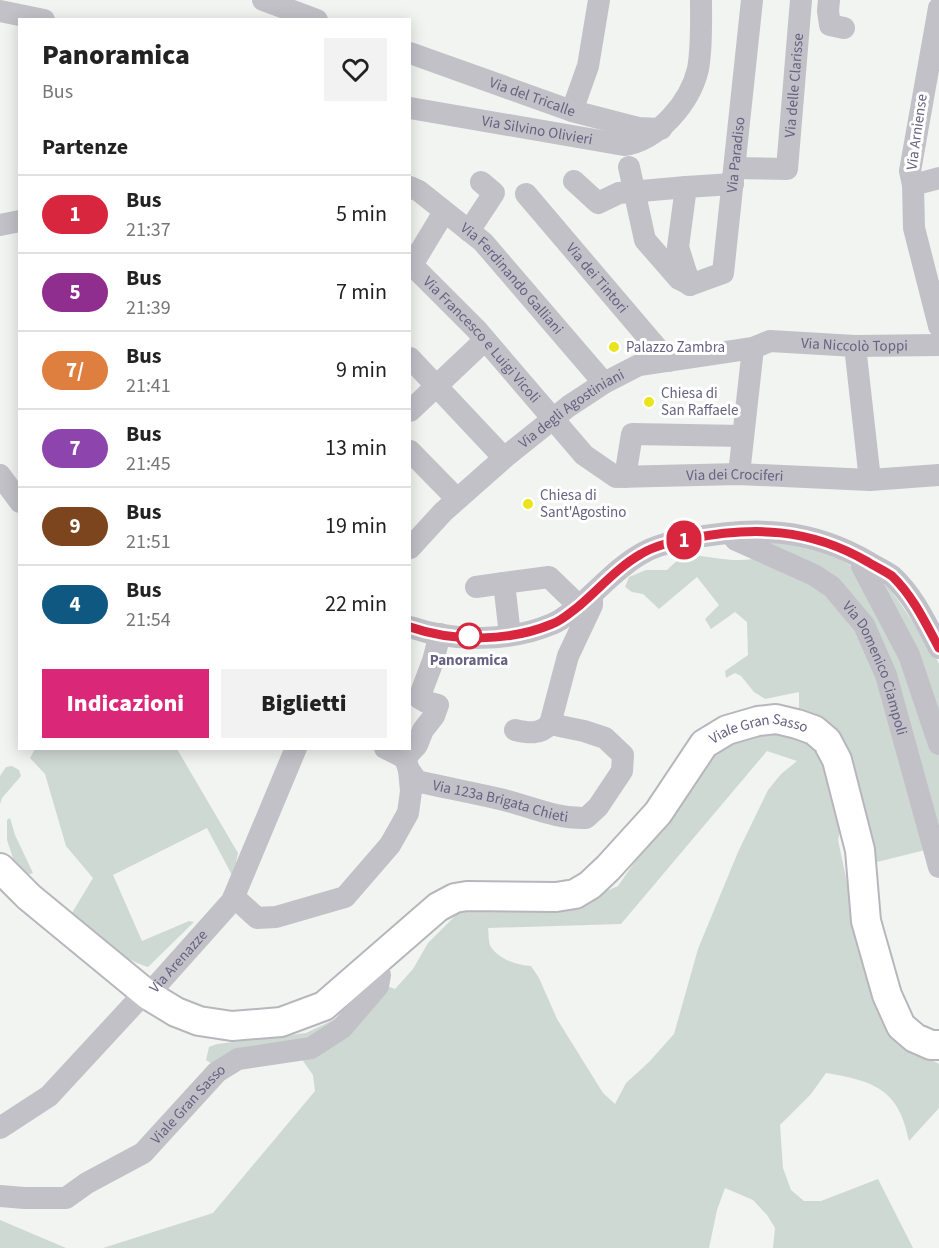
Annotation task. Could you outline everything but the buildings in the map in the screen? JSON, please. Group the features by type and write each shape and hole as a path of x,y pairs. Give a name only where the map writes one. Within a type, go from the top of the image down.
{"main road":[{"name":"Viale Gran Sasso","path":"0,868 28,897 148,995 176,1012 199,1021 232,1026 281,1023 324,1006 438,907 455,898 467,896 556,897 575,894 590,885 658,813 704,744 727,730 758,721 776,719 814,730 827,741 837,760 860,850 866,921 887,995 901,1026 915,1038 931,1045 939,1045"}],"street":[{"path":"263,0 312,18"},
{"path":"572,111 588,66 599,0"},
{"path":"690,285 679,279 643,242 627,158 635,143 661,129 678,108 697,72 701,0"},
{"name":"Via Paradiso","path":"690,285 723,273 753,0"},
{"name":"Via delle Clarisse","path":"734,176 787,169 801,0"},
{"path":"829,0 830,25 844,28"},
{"name":"Via Arniense","path":"939,8 910,171 913,185 914,228 939,326"},
{"path":"0,11 34,18"},
{"name":"Via del Tricalle","path":"411,53 572,111 638,128 661,129"},
{"name":"Via Silvino Olivieri","path":"411,108 627,158"},
{"path":"574,181 598,202 619,193 686,187 734,176"},
{"path":"913,185 939,178"},
{"path":"469,231 494,193 480,182"},
{"name":"Via Ferdinando Galliani","path":"411,187 419,190 483,242 604,383"},
{"path":"686,187 678,247 690,285"},
{"name":"Via dei Tintori","path":"526,194 668,361"},
{"path":"411,264 444,212"},
{"path":"0,225 18,221"},
{"name":"Via Francesco e Luigi Vicoli","path":"411,264 485,340 552,420"},
{"path":"411,410 485,340"},
{"path":"738,474 761,344"},
{"name":"Via degli Agostiniani","path":"412,545 457,499 504,458 604,383 639,365 761,344"},
{"name":"Via Niccolò Toppi","path":"761,344 939,345"},
{"path":"855,346 870,480"},
{"path":"411,359 504,458"},
{"name":"Via dei Crociferi","path":"552,420 584,455 616,477 738,474 870,480 939,475"},
{"path":"625,477 632,434 743,436"},
{"path":"411,452 457,499"},
{"path":"0,474 18,499"},
{"path":"411,627 440,634 494,637 554,624 640,554 655,547 694,538 757,530 794,533 850,552 891,576 916,606 939,648"},
{"name":"Via Domenico Ciampoli","path":"730,533 736,540 795,565 832,587 864,625 886,675 939,867"},
{"path":"862,559 862,566 909,655 939,744"},
{"path":"476,587 549,577 592,605 568,656 550,724"},
{"path":"504,583 510,635"},
{"path":"388,750 407,764 423,730 434,716 438,705 419,698 440,634"},
{"name":"Via 123a Brigata Chieti","path":"407,764 417,781 492,797 568,819 586,818 598,807 622,771 623,755 605,738 550,724 535,733 515,730"},
{"name":"Via Arenazze","path":"0,1128 49,1096 136,1002 148,995 232,902 295,750"},
{"name":"Via 123a Brigata Chieti","path":"234,897 257,918 276,918 345,897 390,845 408,813 411,790 407,764"},
{"name":"Viale Gran Sasso","path":"0,1196 66,1198 87,1183 143,1153 217,1072 238,1059 311,1048 342,1028 378,986 380,975 371,965"}],"shaded area":[{"path":"807,541 889,587 939,664 939,840 871,621 761,543"},
{"path":"683,555 736,560 753,559 830,592 869,649 929,849 865,865 864,848 799,709 799,692 765,699 754,692 741,676 735,673 726,678 725,671 748,655 747,622 735,612 711,629 705,619 719,605 697,577 659,609 643,594 632,592 625,587 629,577 646,570 667,570"},
{"path":"767,732 798,736 812,747 827,764 845,806 838,840 865,967 892,1028 939,1064 939,1108 909,1141 899,1110 882,1090 858,1080 826,1073 811,1094 780,1125 783,1168 791,1190 804,1201 821,1201 878,1179 913,1248 773,1248 775,1228 767,1215 753,1200 725,1188 717,1210 709,1248 103,1248 213,1213 315,1091 313,1075 301,1058 212,1064 206,1060 209,1047 217,1044 306,1033 331,1021 385,985 395,989 413,969 428,943 457,914 490,906 574,905 618,886 706,760 717,755 723,746","holes":["767,751 797,761 781,774 768,790 738,852 698,949 674,1034 626,1083 615,1104 603,1093 557,1019 539,978 531,966 509,961 495,952 489,943 488,928 621,924"]},
{"path":"34,750 178,750 238,853 233,877 207,828 113,875 142,941 189,921 194,922 148,967 116,951 72,913 93,878 66,846 45,774 30,758"},
{"path":"12,766 19,770 21,776 2,798 0,804 0,776 6,767"},
{"path":"10,818 15,835 33,873 27,875 15,864 7,840 7,820"},
{"path":"0,1220 66,1248 0,1248"}],"bus line":[{"name":"1","path":"411,628 440,634 494,637 554,624 579,606 640,554 655,547 713,534 757,530 806,536 850,552 891,576 916,606 939,648"}],"place":[{"name":"Palazzo Zambra","path":"614,347"},
{"name":"Chiesa di San Raffaele","path":"649,402"},
{"name":"Chiesa di Sant'Agostino","path":"528,504"},
{"name":"Panoramica","path":"469,636"}]}
